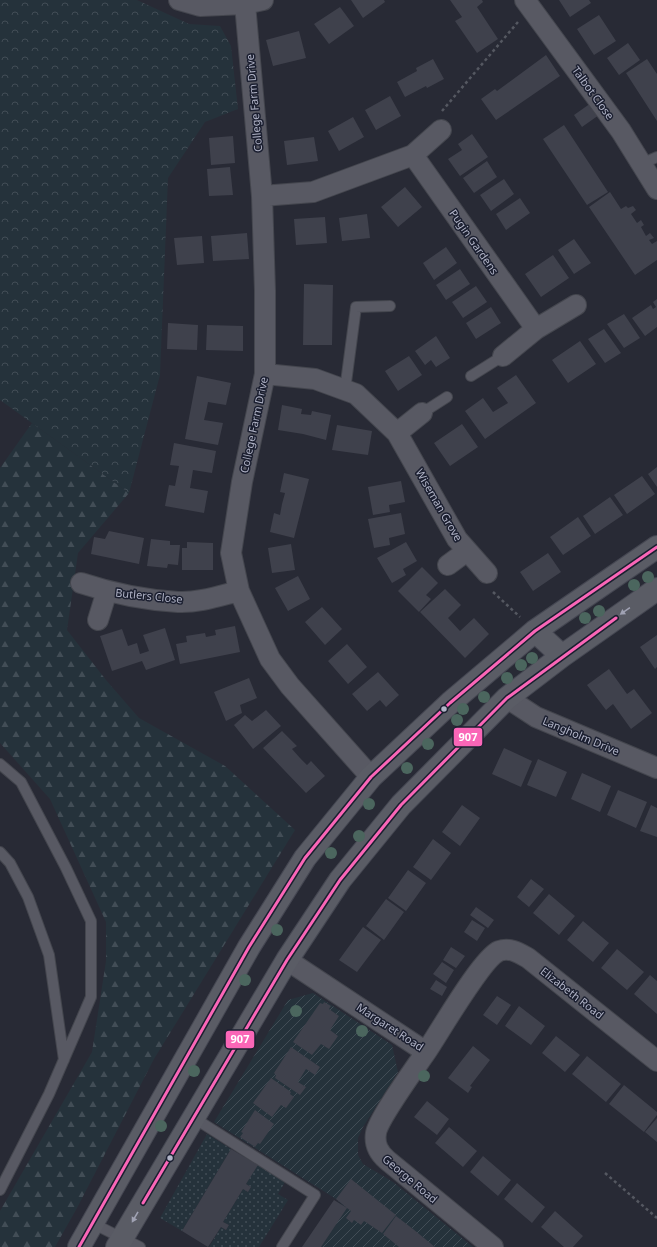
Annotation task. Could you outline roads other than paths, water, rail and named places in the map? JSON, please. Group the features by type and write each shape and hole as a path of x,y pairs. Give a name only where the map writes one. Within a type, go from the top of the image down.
{"main road":[{"path":"79,1247 249,947 305,858 371,777 450,703 535,631 657,547"},
{"path":"127,1244 194,1118 287,960 340,880 401,805 507,698 562,656 657,589"},
{"path":"535,631 562,656"}],"street":[{"path":"179,0 200,6 254,2"},
{"name":"College Farm Drive","path":"254,2 265,291 265,374 242,482 231,552 239,590 270,659 290,686 371,777"},
{"name":"Talbot Close","path":"528,4 621,132 649,160 657,189"},
{"path":"262,196 313,192 413,155 441,130"},
{"name":"Pugin Gardens","path":"413,155 536,328"},
{"path":"504,355 536,328 576,305"},
{"name":"Wiseman Grove","path":"265,374 315,379 356,394 397,433 457,539 487,573"},
{"path":"397,433 422,414"},
{"path":"448,565 467,551"},
{"name":"Butlers Close","path":"81,583 107,591 179,602 213,598 239,590"},
{"name":"Butlers Close","path":"98,620 107,591"},
{"name":"Langholm Drive","path":"507,698 536,717 657,768"},
{"name":"Elizabeth Road","path":"483,965 499,952 507,950 518,952 528,958 657,1061"},
{"name":"Margaret Road","path":"287,960 426,1052 483,965"},
{"name":"George Road","path":"426,1052 381,1122 376,1132 376,1145 380,1153 387,1160 493,1247"}],"lane":[{"path":"345,390 356,307 390,306"},
{"path":"471,376 504,355"},
{"path":"422,414 447,397"},
{"path":"0,764 21,782 66,868 91,921 91,997 49,1094 0,1190"},
{"path":"0,852 10,862 28,897 48,955 64,1060"},
{"path":"194,1118 315,1195 282,1247"},
{"path":"92,1223 127,1244"}]}
